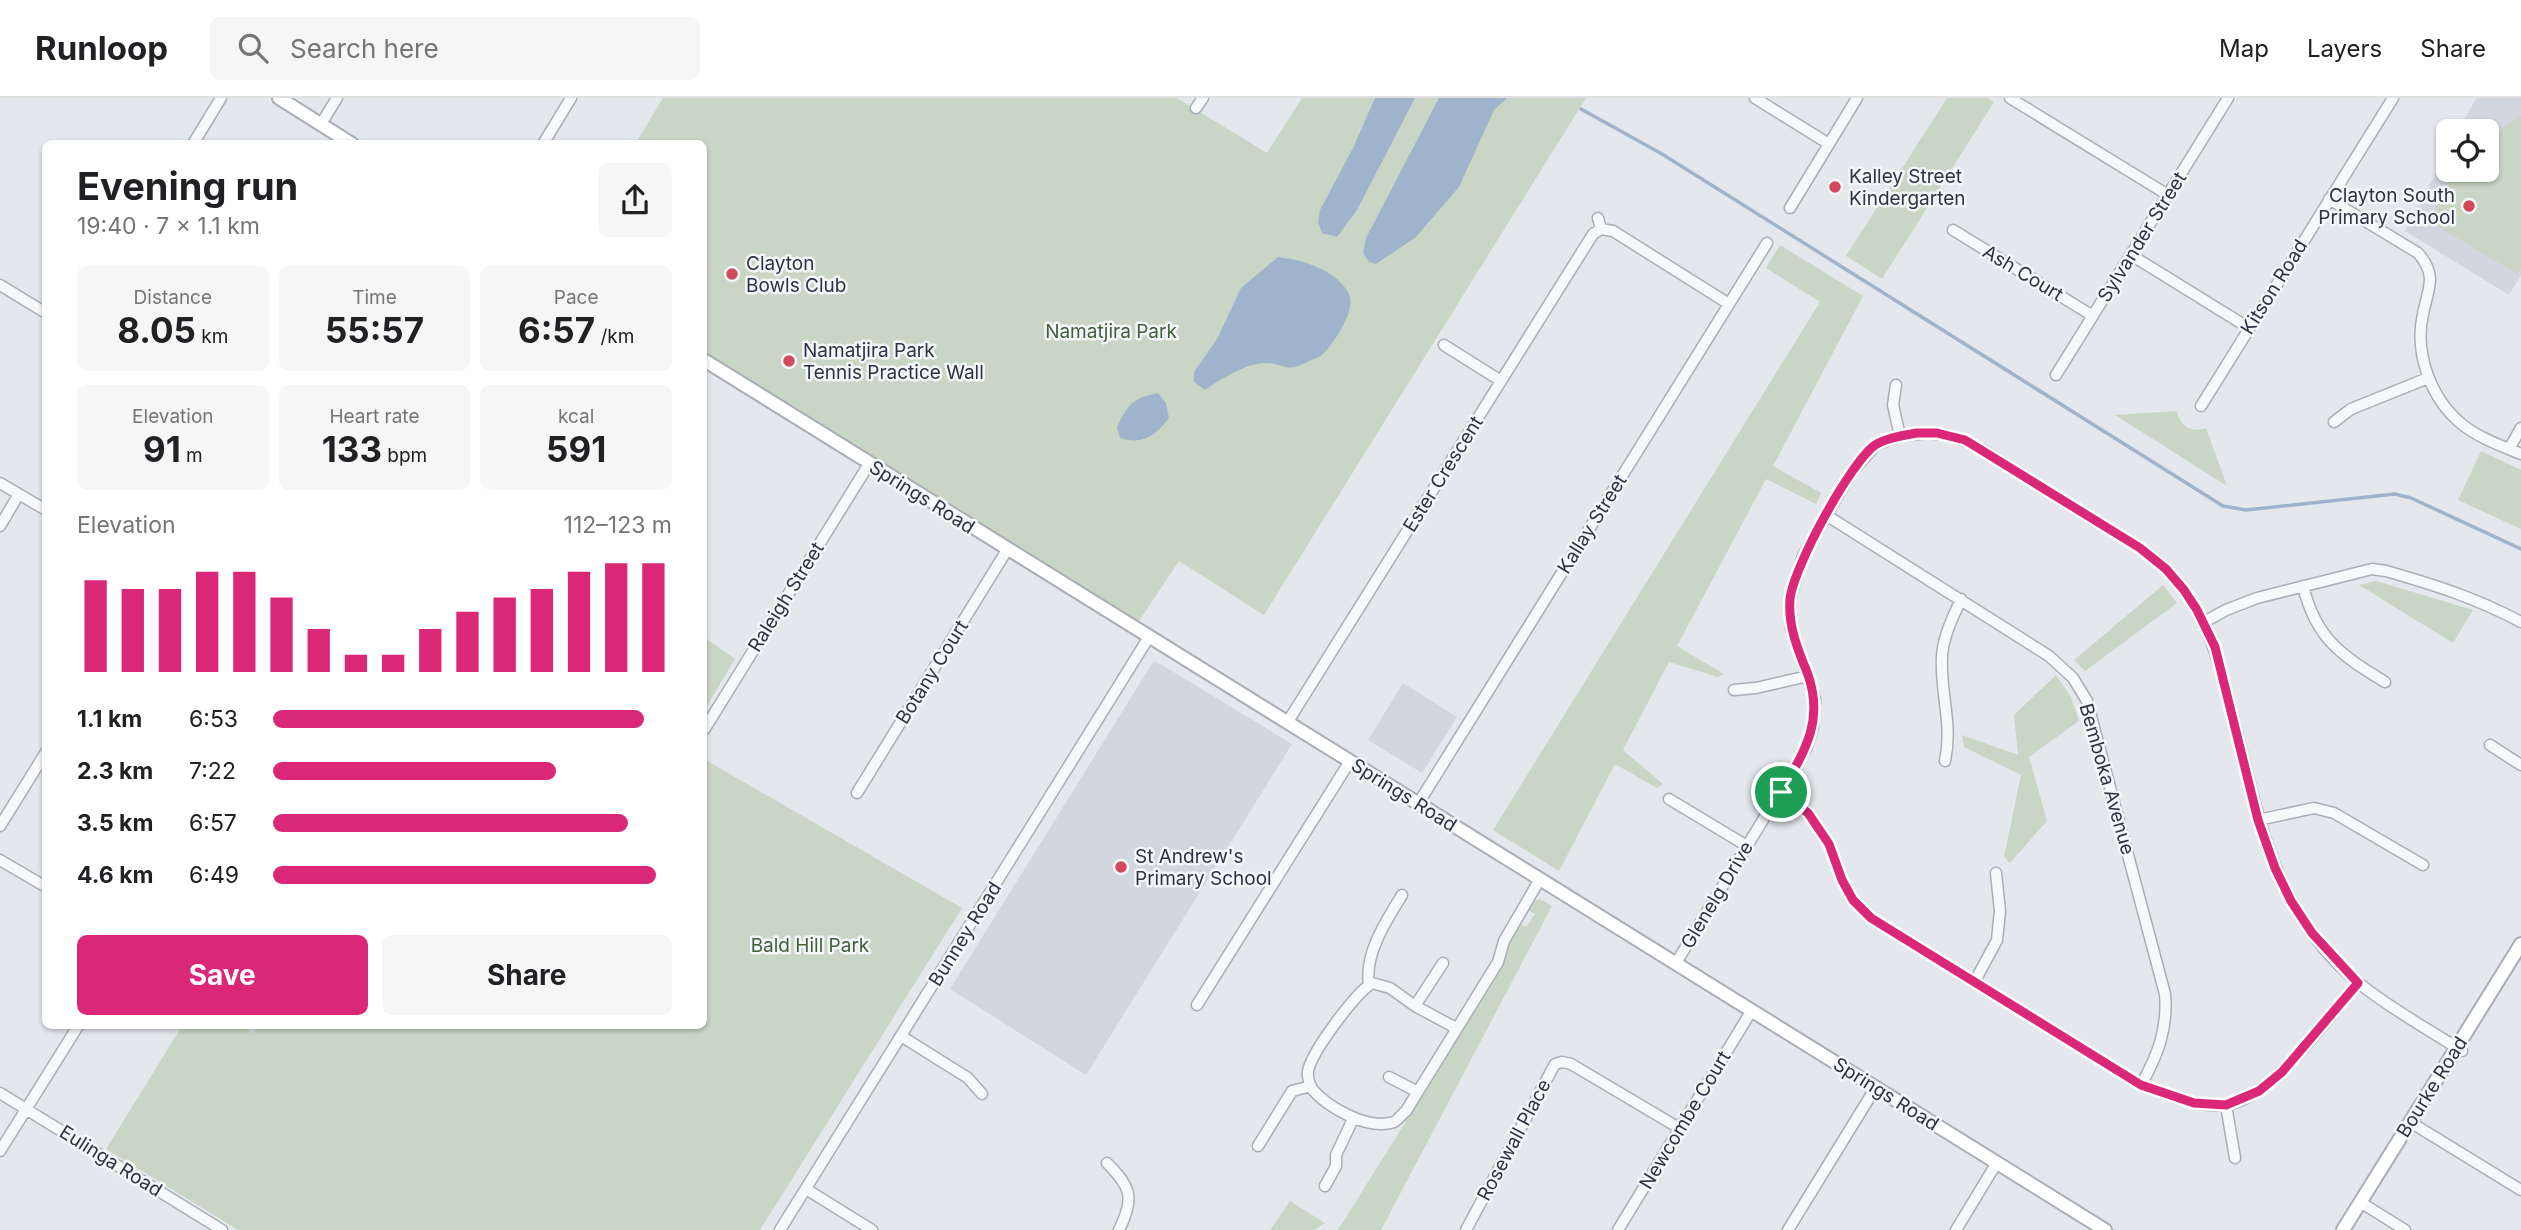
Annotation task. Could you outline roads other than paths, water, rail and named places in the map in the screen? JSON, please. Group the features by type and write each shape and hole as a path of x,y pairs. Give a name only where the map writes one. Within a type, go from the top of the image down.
{"main road":[{"path":"279,98 346,140"},
{"name":"Springs Road","path":"707,362 2105,1230"},
{"name":"Bourke Road","path":"2343,1230 2363,1204 2413,1124 2521,944"},
{"name":"Bourke Road","path":"2459,1049 2521,956"},
{"name":"Bourke Road","path":"2351,1230 2363,1204"}],"street":[{"path":"195,140 221,98"},
{"path":"321,124 337,98"},
{"path":"545,140 571,98"},
{"path":"1196,108 1203,98"},
{"path":"1755,98 1829,144"},
{"path":"1790,208 1857,98"},
{"path":"2010,98 2168,195"},
{"name":"Sylvander Street","path":"2056,375 2228,98"},
{"name":"Kitson Road","path":"2201,406 2393,98"},
{"path":"2329,199 2418,253 2427,264 2431,275 2420,335 2422,358 2428,378 2445,407 2462,425 2521,454"},
{"name":"Ester Crescent","path":"1287,723 1599,223 1729,304"},
{"name":"Ash Court","path":"1953,230 2093,316"},
{"name":"Kallay Street","path":"1418,804 1766,243"},
{"path":"2131,255 2249,328"},
{"path":"0,285 42,311"},
{"path":"1444,345 1501,380"},
{"path":"2334,422 2351,409 2428,378"},
{"path":"1896,385 1893,404 1900,436"},
{"path":"2509,449 2521,428"},
{"name":"Glenelg Drive","path":"1676,963 1806,749 1815,699 1791,628 1790,598 1803,556 1852,472 1875,445 1900,436 1928,433 1947,435 1965,440 1983,450 2156,561 2176,580 2204,622 2218,658 2258,820 2272,860 2291,901 2325,948 2358,983 2459,1049"},
{"name":"Raleigh Street","path":"707,725 869,464"},
{"path":"0,483 42,508"},
{"path":"0,526 19,494"},
{"name":"Bemboka Avenue","path":"1826,515 2049,656 2073,678 2087,701 2165,994 2167,1014 2157,1057 2141,1085"},
{"name":"Botany Court","path":"857,793 1007,550"},
{"path":"2204,622 2247,602 2366,570 2378,570 2475,599 2521,622"},
{"path":"2303,586 2311,612 2326,638 2343,655 2385,682"},
{"path":"1945,761 1949,730 1942,655 1949,625 1961,599"},
{"name":"Bunney Road","path":"780,1230 1149,638"},
{"path":"1734,690 1756,688 1808,676"},
{"path":"2490,745 2521,765"},
{"path":"0,827 42,759"},
{"path":"1197,1004 1350,761"},
{"path":"1781,792 1808,813 1829,844 1842,880 1853,900 1871,918 2141,1085 2194,1103 2226,1105 2259,1091 2282,1072 2358,983"},
{"path":"1669,799 1747,846"},
{"path":"2258,820 2314,808 2334,813 2423,866"},
{"path":"0,860 42,885"},
{"path":"1975,982 1997,940 2000,911 1996,873"},
{"path":"1456,1028 1415,1006 1390,988 1372,983 1353,999 1314,1059 1308,1072 1311,1086 1318,1095 1353,1119 1373,1123 1395,1122 1406,1111 1497,962 1504,941 1540,879"},
{"path":"1368,985 1367,966 1385,923 1402,895"},
{"path":"1415,1006 1443,962"},
{"name":"Newcombe Court","path":"1618,1230 1752,1010"},
{"path":"0,1151 76,1029"},
{"path":"901,1036 968,1078 982,1094"},
{"name":"Rosewall Place","path":"1466,1230 1555,1064 1571,1064 1679,1128"},
{"path":"1389,1077 1418,1092"},
{"path":"1258,1146 1292,1091 1311,1086"},
{"path":"1788,1230 1876,1087"},
{"name":"Eulinga Road","path":"0,1093 222,1230"},
{"path":"2226,1105 2235,1158"},
{"path":"1325,1186 1336,1166 1336,1155 1353,1119"},
{"path":"2413,1124 2521,1190"},
{"path":"1107,1163 1125,1181 1129,1201 1119,1230"},
{"path":"1956,1230 1996,1164"},
{"path":"806,1189 872,1230"},
{"path":"2363,1204 2405,1230"}],"water":[{"path":"1375,98 1415,98 1357,210 1337,237 1322,233 1318,222 1320,210 1353,148"},
{"path":"1439,98 1507,98 1494,110 1459,187 1416,237 1376,264 1369,262 1363,253 1366,238"},
{"path":"1278,257 1317,267 1342,284 1350,299 1344,324 1328,349 1317,358 1289,368 1271,363 1255,364 1232,373 1205,390 1194,382 1194,372 1217,339 1241,288"},
{"path":"1158,393 1166,403 1169,418 1164,424 1142,439 1120,438 1117,427 1128,407 1143,397"}],"waterway":[{"path":"1581,109 1662,154 2223,506 2246,510 2395,494 2411,498 2521,549"}],"place":[{"name":"Kalley Street Kindergarten","path":"1835,187"},
{"name":"Clayton South Primary School","path":"2469,206"},
{"name":"Clayton Bowls Club","path":"732,274"},
{"name":"Namatjira Park Tennis Practice Wall","path":"789,361"},
{"name":"St Andrew's Primary School","path":"1121,867"}],"park label":[{"name":"Namatjira Park","path":"1111,331"},
{"name":"Bald Hill Park","path":"810,945"}]}
